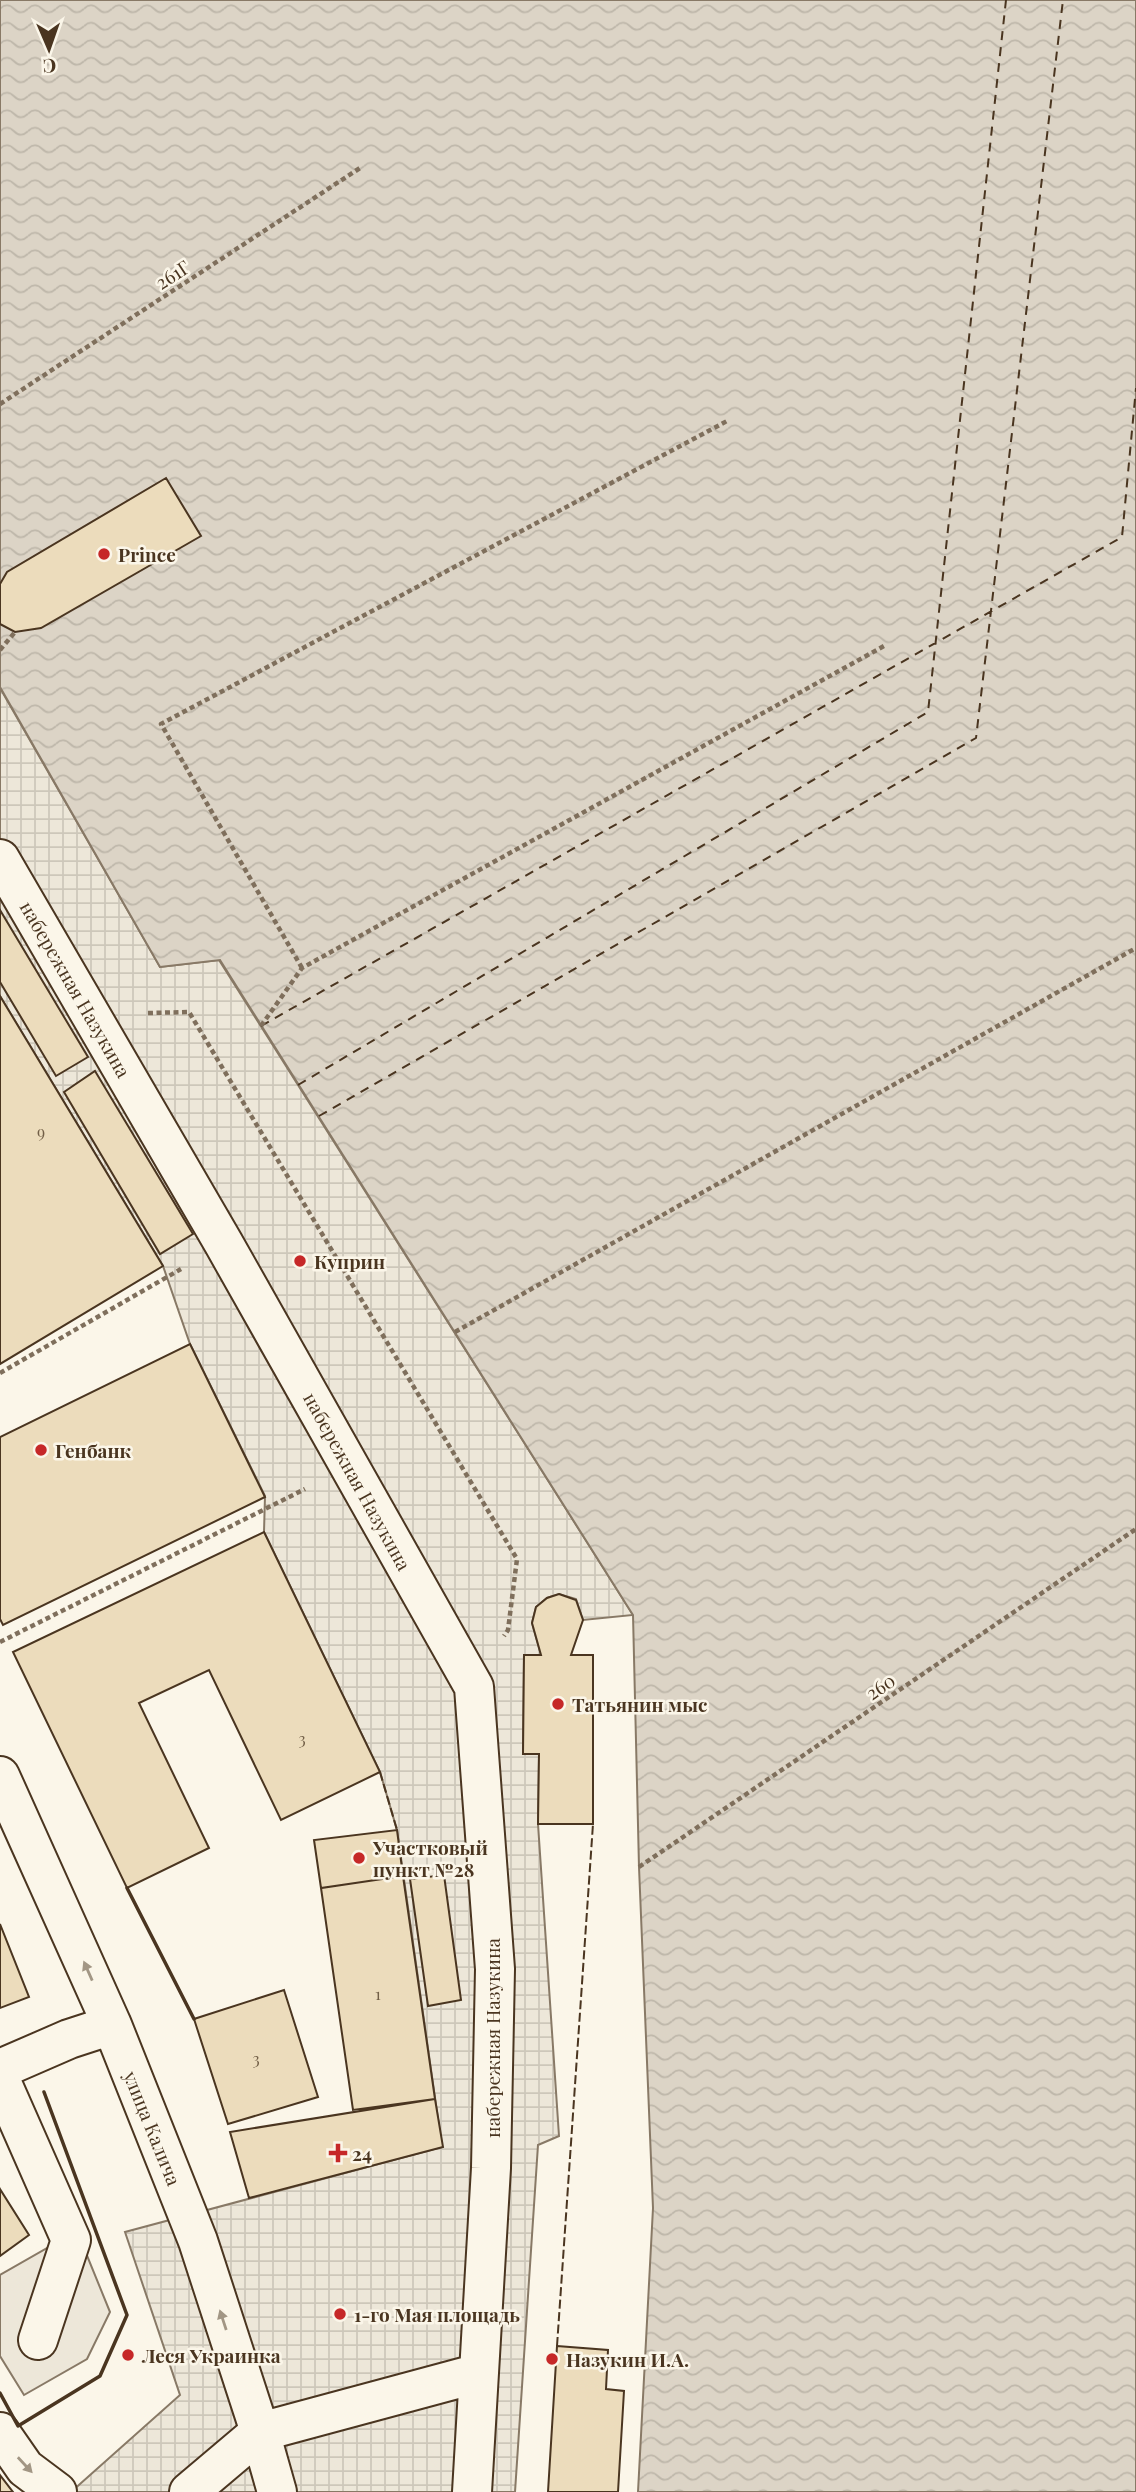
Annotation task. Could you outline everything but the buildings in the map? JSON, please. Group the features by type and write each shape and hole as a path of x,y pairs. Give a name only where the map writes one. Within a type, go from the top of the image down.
{"street":[{"name":"набережная Назукина","path":"0,859 224,1244 474,1687 495,1969 491,2168 472,2492"},
{"name":"улица Калича","path":"0,1776 112,2025 198,2241 277,2492"},
{"path":"0,2069 69,2039 112,2025"},
{"path":"0,2079 71,2240 38,2340"},
{"path":"189,2492 260,2432 479,2373"},
{"path":"0,2432 25,2468 57,2492"}],"path":[{"name":"261Г","path":"0,404 360,168"},
{"path":"302,968 161,724 727,421"},
{"path":"0,650 15,632"},
{"path":"261,1026 302,968 884,646"},
{"path":"455,1332 1136,948"},
{"path":"96,1023 134,1014 189,1012 517,1559 508,1630 474,1687"},
{"path":"0,1373 224,1244"},
{"path":"0,1642 350,1466"},
{"name":"260","path":"639,1867 1136,1529"}],"shaded area":[{"path":"0,688 160,967 219,960 633,1615 583,1620 576,1599 559,1594 547,1598 536,1607 532,1623 541,1655 524,1655 523,1754 539,1754 538,1824 559,2136 538,2145 515,2492 71,2492 180,2395 125,2232 442,2147 397,1830 380,1772 264,1532 265,1496 190,1344 163,1266 0,996"},
{"path":"77,2231 110,2312 87,2359 24,2395 0,2356 0,2275"}],"water":[{"path":"0,0 1136,0 1136,2492 638,2492 653,2208 639,1867 633,1615 220,960 160,967 0,687"}],"ferry route":[{"path":"298,1085 928,712 1006,0"},
{"path":"319,1116 976,738 1063,0"},
{"path":"261,1026 1122,537 1136,388"}],"fence":[{"path":"380,1772 397,1830"},
{"path":"557,2346 593,1824"}],"wall":[{"path":"127,1888 194,2019"},
{"path":"0,2393 18,2426 100,2376 127,2315 44,2092"}],"place":[{"name":"Prince","path":"104,554"},
{"name":"Куприн","path":"300,1261"},
{"name":"Генбанк","path":"41,1450"},
{"name":"Татьянин мыс","path":"558,1704"},
{"name":"Участковый пункт №28","path":"359,1858"},
{"name":"24","path":"338,2153"},
{"name":"1-го Мая площадь","path":"340,2314"},
{"name":"Леся Украинка","path":"128,2355"},
{"name":"Назукин И.А.","path":"552,2359"}]}
